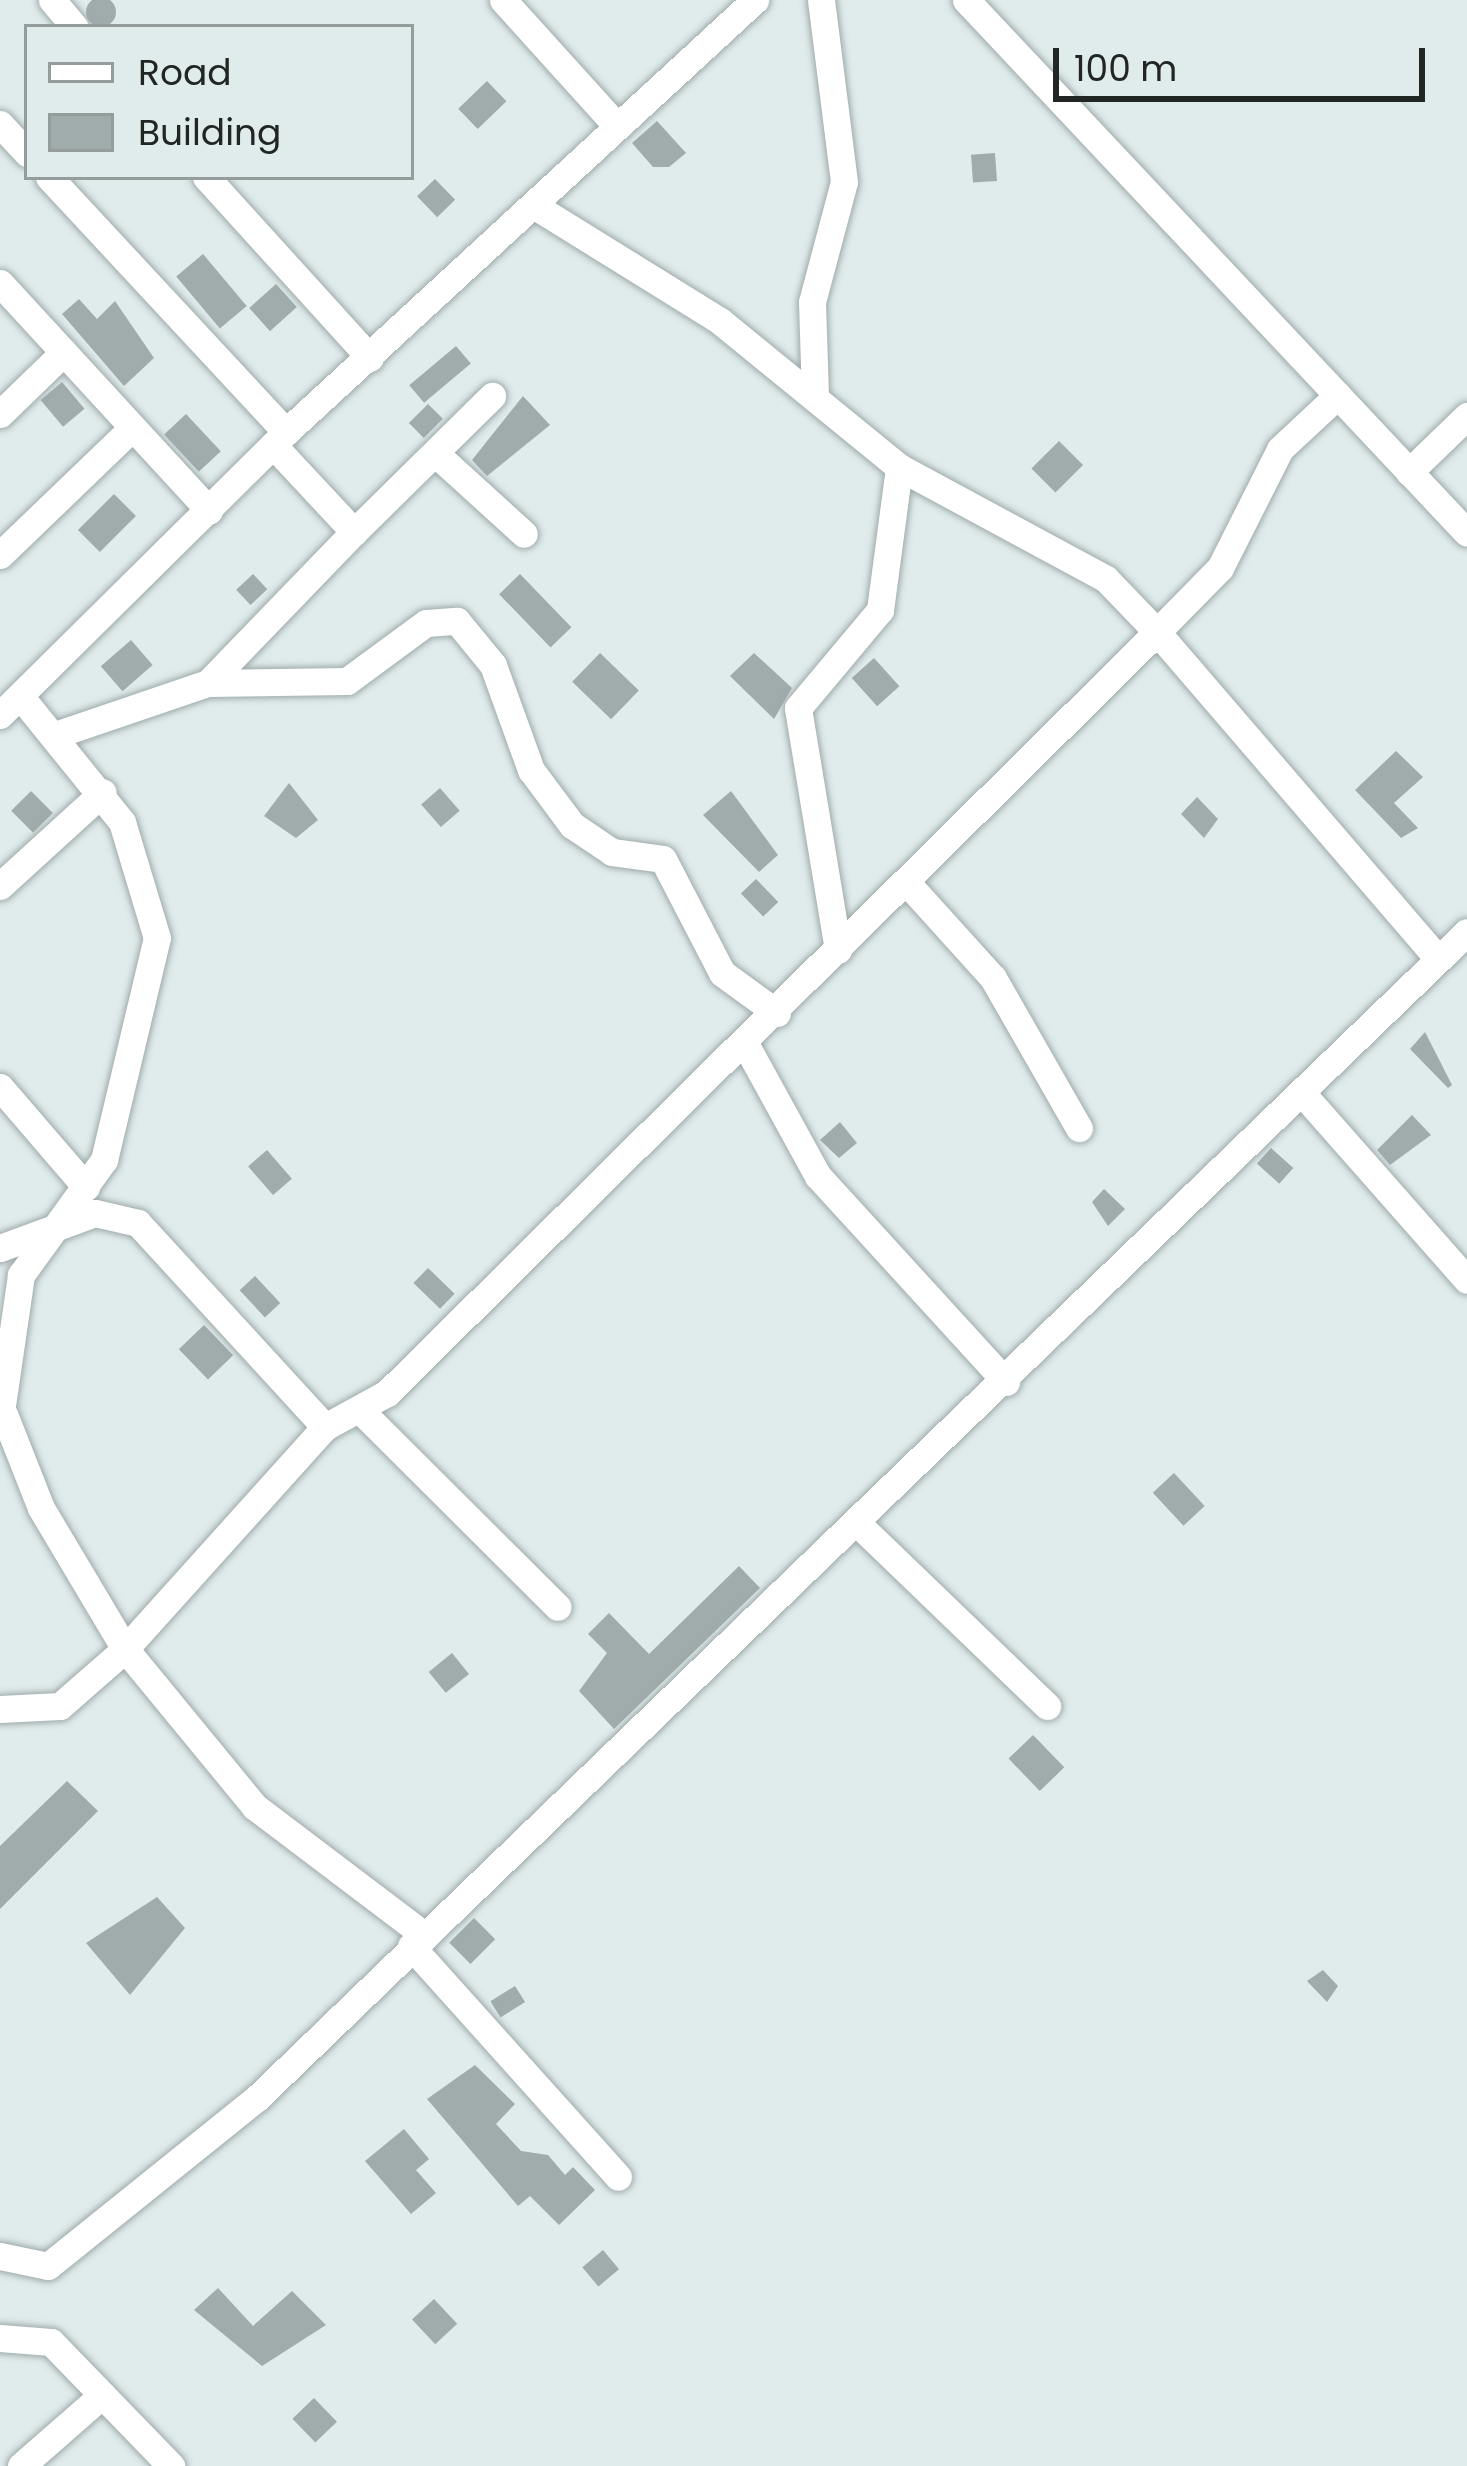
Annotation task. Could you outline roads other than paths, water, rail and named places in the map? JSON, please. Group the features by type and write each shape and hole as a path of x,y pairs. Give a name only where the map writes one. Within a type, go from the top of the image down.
{"street":[{"path":"52,0 73,24"},
{"path":"502,0 617,126"},
{"path":"618,2177 417,1940 255,1808 125,1649 72,1568 2,1416 21,1274 44,1234 90,1181 115,1132 157,938 140,864 103,792 55,735 10,705 279,439 538,208 617,126 755,0"},
{"path":"814,397 812,302 844,182 821,0"},
{"path":"966,0 1467,533"},
{"path":"0,124 24,150"},
{"path":"53,180 354,532"},
{"path":"209,180 370,358"},
{"path":"538,208 720,321 899,467 1106,579 1438,959"},
{"path":"0,283 209,510"},
{"path":"0,415 64,352"},
{"path":"0,1709 60,1706 125,1649 325,1427 362,1412 748,1047 838,950 909,886 1220,568 1280,449 1338,395"},
{"path":"208,683 492,396"},
{"path":"1409,472 1467,416"},
{"path":"0,555 132,428"},
{"path":"435,453 524,534"},
{"path":"838,950 798,708 880,610 899,467"},
{"path":"55,735 208,683 347,680 426,622 457,621 494,665 531,770 572,825 612,852 663,859 722,973 777,1013"},
{"path":"0,886 103,792"},
{"path":"909,886 993,979 1079,1128"},
{"path":"0,2256 32,2270 74,2251 257,2098 417,1940 1006,1382 1467,932"},
{"path":"748,1047 818,1176 1006,1382"},
{"path":"0,1087 90,1181 138,1223 325,1427"},
{"path":"1302,1093 1467,1280"},
{"path":"0,1248 95,1214 138,1223"},
{"path":"362,1412 559,1607"},
{"path":"857,1523 1047,1706"},
{"path":"0,2338 51,2342 170,2466"},
{"path":"21,2466 103,2395"}]}
